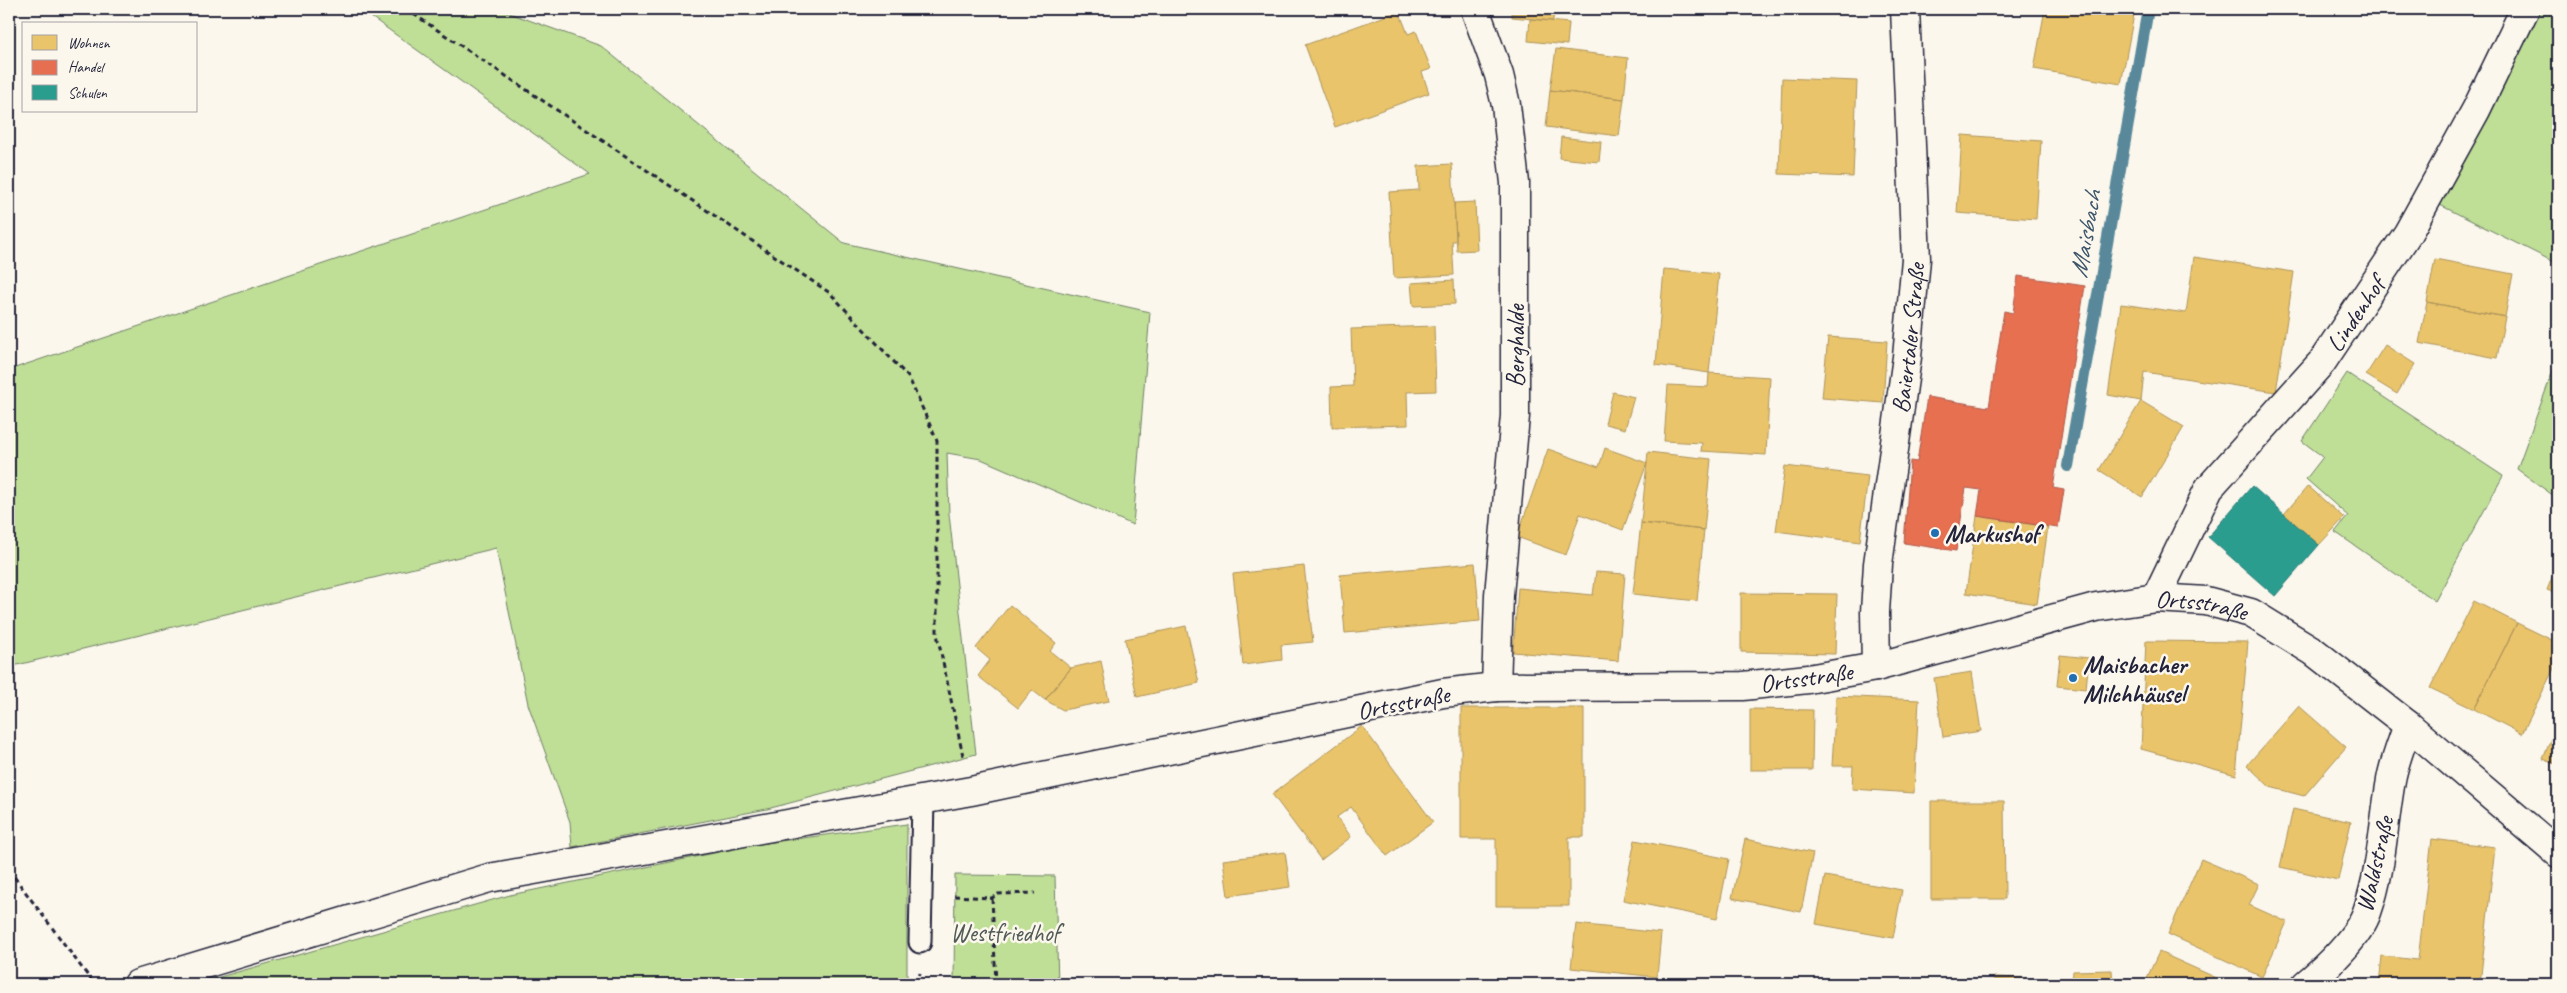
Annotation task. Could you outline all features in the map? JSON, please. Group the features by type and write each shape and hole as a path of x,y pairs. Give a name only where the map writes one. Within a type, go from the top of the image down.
{"street":[{"name":"Berghalde","path":"1475,9 1499,75 1506,105 1515,184 1515,416 1498,595 1496,687"},
{"name":"Baiertaler Straße","path":"1876,667 1875,612 1878,564 1908,357 1916,259 1905,9"},
{"name":"Lindenhof","path":"2156,598 2209,488 2322,362 2408,233 2476,110 2525,9"},
{"name":"Ortsstraße","path":"138,984 489,878 971,791 1443,693 1496,687 1743,686 1808,679 1876,667 2096,607 2156,598 2206,601 2251,613 2314,651 2408,726 2558,853"},
{"name":"Waldstraße","path":"2306,984 2325,969 2346,945 2367,913 2379,862 2391,778 2408,726"}],"lane":[{"path":"920,942 923,800"}],"path":[{"path":"406,9 830,293 909,378 937,441 937,634 971,791"},
{"path":"9,870 94,984"},
{"path":"921,894 992,898 998,894 1035,894"},
{"path":"992,898 996,984"}],"green space":[{"path":"360,9 498,9 601,46 844,243 1150,312 1133,525 981,459 947,453 949,514 976,754 767,809 572,847 570,822 528,704 496,548 9,667 9,370 590,174"},
{"path":"2534,9 2558,9 2558,264 2438,204"},
{"path":"2558,357 2558,499 2517,469"},
{"path":"2347,373 2503,476 2435,601 2335,532 2348,516 2306,479 2323,457 2302,441"},
{"path":"907,824 907,984 195,984 510,895 758,844"},
{"name":"Westfriedhof","path":"955,875 1055,876 1058,984 954,984"}],"building: Wohnen":[{"path":"1512,9 1554,9 1553,21 1512,17"},
{"path":"2045,9 2135,9 2121,84 2034,69"},
{"path":"1399,11 1408,34 1416,31 1431,69 1422,72 1429,93 1335,127 1305,45"},
{"path":"1530,19 1569,23 1567,45 1528,41"},
{"path":"1556,49 1628,58 1624,99 1550,90"},
{"path":"1782,78 1857,81 1853,177 1779,174"},
{"path":"1550,90 1624,99 1619,136 1546,127"},
{"path":"1962,135 2041,141 2036,219 1957,213"},
{"path":"1561,137 1601,142 1599,162 1559,158"},
{"path":"1452,164 1456,241 1452,241 1454,275 1394,278 1389,192 1419,190 1418,166"},
{"path":"1475,202 1477,250 1457,251 1454,203"},
{"path":"2194,257 2294,272 2276,392 2144,372 2141,401 2108,395 2121,304 2186,313"},
{"path":"2435,259 2513,274 2505,317 2427,302"},
{"path":"1664,269 1719,274 1709,373 1656,365"},
{"path":"1454,280 1455,304 1413,306 1411,283"},
{"path":"2427,302 2505,317 2497,358 2419,343"},
{"path":"1434,326 1436,391 1407,392 1408,425 1332,427 1331,387 1353,386 1351,329"},
{"path":"1828,337 1887,341 1883,403 1822,398"},
{"path":"2385,345 2415,364 2397,394 2366,375"},
{"path":"1709,373 1770,377 1766,455 1701,451 1702,443 1664,441 1668,385 1708,387"},
{"path":"1613,392 1634,397 1625,429 1605,424"},
{"path":"2141,401 2184,427 2142,497 2099,470"},
{"path":"1605,448 1647,463 1623,530 1580,514 1566,555 1517,537 1548,449 1599,467"},
{"path":"1648,452 1711,459 1704,530 1641,523"},
{"path":"1785,466 1868,476 1860,542 1776,531"},
{"path":"2308,486 2344,518 2319,545 2284,514"},
{"path":"1977,516 2048,527 2037,604 1966,593"},
{"path":"1641,523 1704,530 1697,601 1633,594"},
{"path":"1475,563 1480,621 1345,633 1340,575"},
{"path":"2558,563 2558,594 2547,590"},
{"path":"1304,566 1313,642 1281,645 1282,660 1243,665 1233,574"},
{"path":"1596,572 1625,574 1618,661 1513,652 1518,588 1593,595"},
{"path":"1741,593 1837,594 1835,654 1741,652"},
{"path":"2474,601 2517,623 2474,709 2430,688"},
{"path":"1010,605 1056,643 1050,651 1071,668 1045,700 1032,690 1018,708 978,676 990,660 976,648"},
{"path":"2517,623 2558,643 2558,660 2522,734 2474,709"},
{"path":"1186,626 1199,683 1137,697 1125,639"},
{"path":"2146,641 2248,642 2236,775 2141,749"},
{"name":"Maisbacher Milchhäusel","path":"2060,655 2089,658 2086,689 2057,686"},
{"path":"1101,661 1109,701 1063,710 1045,700 1071,668"},
{"path":"1972,672 1981,731 1943,737 1934,678"},
{"path":"1836,696 1919,700 1914,793 1852,789 1853,766 1832,766"},
{"path":"2299,706 2346,747 2304,796 2270,787 2247,765"},
{"path":"1461,708 1584,708 1584,837 1569,837 1569,906 1496,906 1496,839 1461,839"},
{"path":"1750,709 1813,710 1812,770 1750,770"},
{"path":"2558,721 2558,765 2543,759"},
{"path":"1362,726 1433,822 1387,856 1351,807 1337,817 1351,837 1321,860 1272,794"},
{"path":"1931,801 2004,801 2005,899 1931,899"},
{"path":"2293,809 2351,822 2338,880 2280,867"},
{"path":"1745,839 1813,853 1801,912 1732,898"},
{"path":"2432,839 2495,847 2480,984 2379,984 2382,956 2418,960"},
{"path":"1635,840 1729,859 1717,919 1623,900"},
{"path":"1285,852 1290,887 1228,896 1223,860"},
{"path":"2201,859 2259,884 2249,905 2287,922 2262,977 2168,934"},
{"path":"1825,876 1902,890 1893,938 1816,924"},
{"path":"1576,924 1661,933 1657,977 1571,968"},
{"path":"2159,952 2230,984 2155,984 2146,980"},
{"path":"2112,970 2113,984 2072,984 2073,971"},
{"path":"1994,977 2024,978 2024,984 1994,984"}],"building: Handel":[{"path":"2018,276 2085,286 2053,488 2064,490 2058,528 1977,516 1981,490 1966,488 1956,551 1904,543 1910,461 1917,462 1927,397 1989,407 2004,311 2013,313"}],"building: Schulen":[{"path":"2252,486 2319,545 2275,596 2208,537"}],"waterway":[{"name":"Maisbach","path":"2068,466 2148,9"}],"place":[{"name":"Markushof","path":"1935,533"},
{"name":"Maisbacher Milchhäusel","path":"2073,678"}]}
